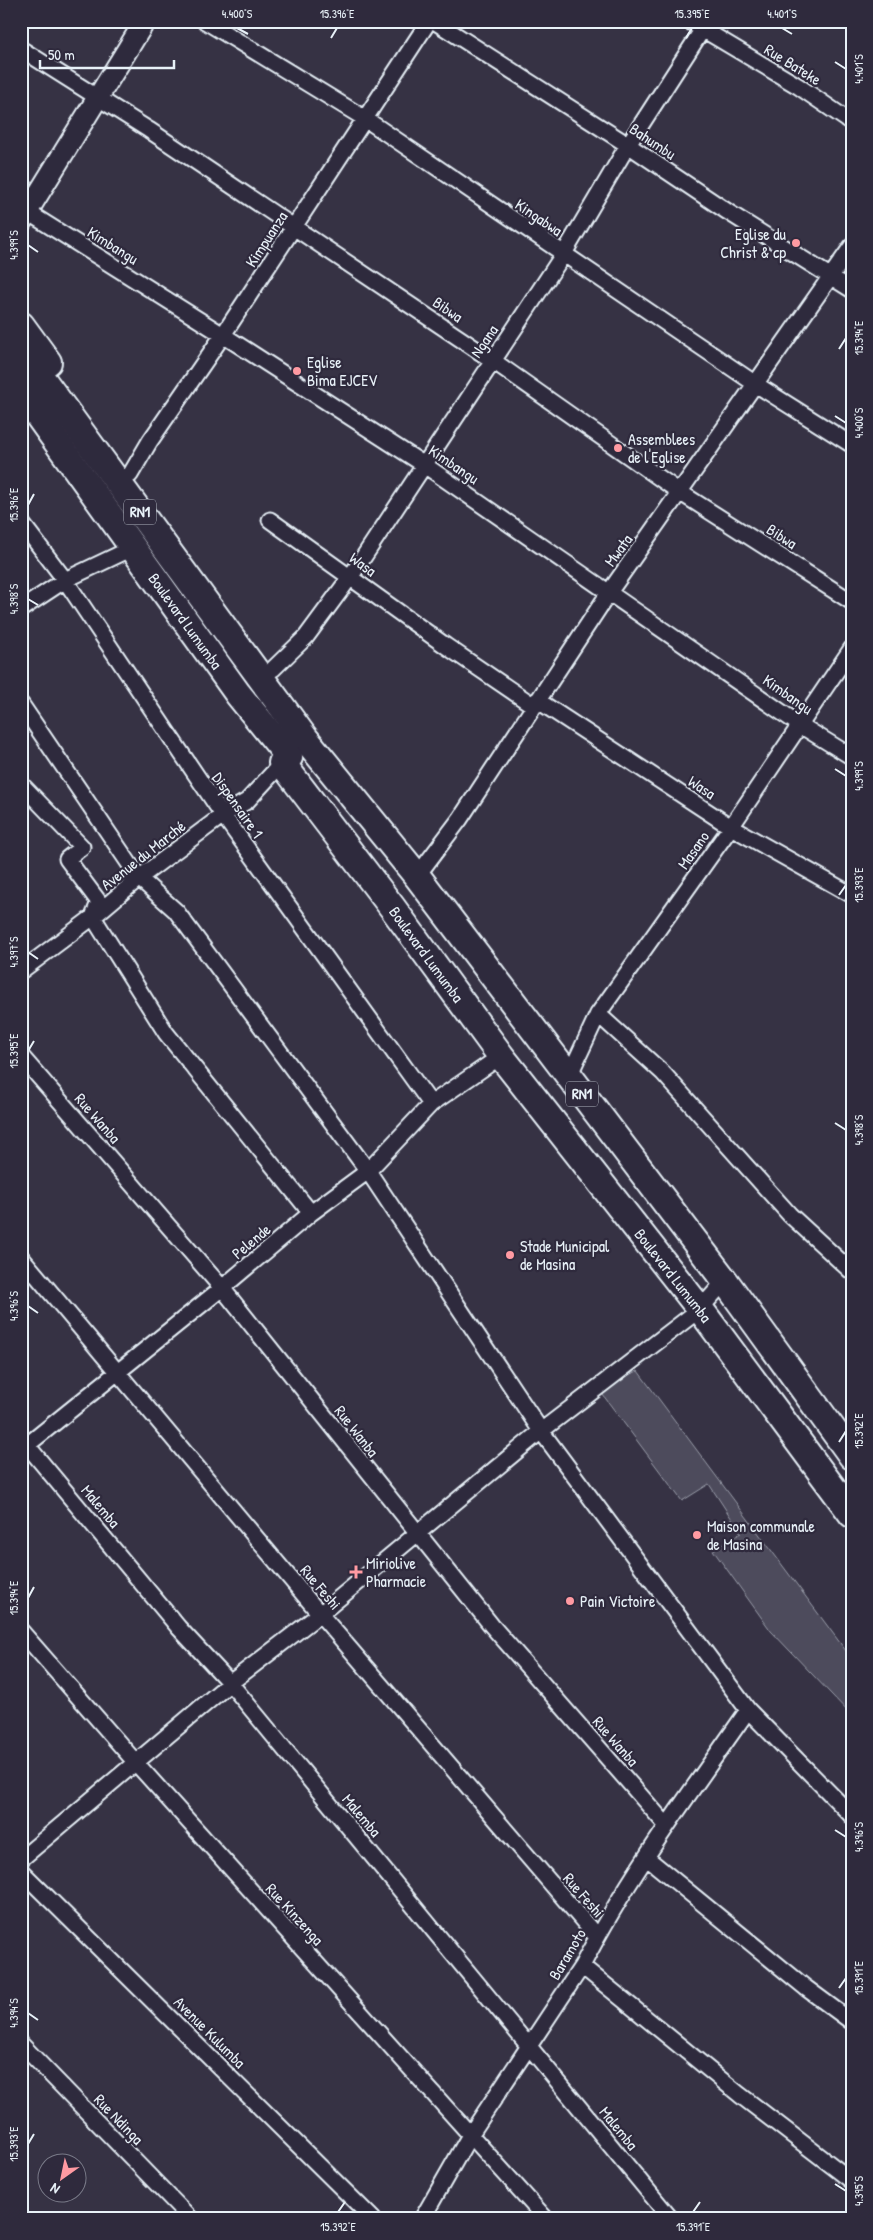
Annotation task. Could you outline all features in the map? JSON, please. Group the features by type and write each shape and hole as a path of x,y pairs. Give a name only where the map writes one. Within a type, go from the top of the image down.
{"highway":[{"path":"21,325 130,475 266,671 292,753"},
{"name":"Boulevard Lumumba","path":"21,350 266,671"},
{"name":"Boulevard Lumumba","path":"21,392 238,694 292,753 416,876 725,1281 852,1456"},
{"path":"21,409 221,687 292,753"},
{"name":"Boulevard Lumumba","path":"292,753 392,907 501,1056 700,1309 852,1514"}],"street":[{"path":"25,218 145,21"},
{"name":"Kingabwa","path":"205,21 364,118 563,255 852,445"},
{"name":"Kimpuanza","path":"130,475 150,441 223,335 429,21"},
{"name":"Bahumbu","path":"434,21 628,144 728,212 852,290"},
{"name":"Rue Bateke","path":"689,21 705,26 852,123"},
{"name":"Ngana","path":"266,671 306,637 350,576 563,255 628,144 705,26"},
{"name":"Bibwa","path":"21,49 492,360 681,493 852,602"},
{"name":"Kimbangu","path":"25,218 223,335 423,464 610,591 800,725 852,758"},
{"name":"Mwata","path":"416,876 460,819 610,591 681,493 852,246"},
{"name":"Wasa","path":"270,520 446,646 731,827 852,895"},
{"name":"Dispensaire 1","path":"21,522 65,580 223,815 431,1104"},
{"path":"21,609 65,580 124,552"},
{"name":"Masano","path":"569,1076 598,1014 731,827 852,648"},
{"path":"21,704 139,878 176,911 368,1171 541,1431 748,1710 852,1816"},
{"name":"Avenue du Marché","path":"21,971 93,917 139,878 223,815 247,801 292,753"},
{"path":"21,784 82,847 67,859 99,902 93,917 166,1033 312,1213"},
{"path":"598,1014 663,1073 790,1215 852,1272"},
{"name":"Rue Wanba","path":"21,1056 222,1288 416,1534 492,1626 667,1826"},
{"name":"Pelende","path":"23,1444 118,1372 312,1213 368,1171 431,1104 501,1056"},
{"name":"Rue Feshi","path":"21,1256 320,1614 597,1937"},
{"path":"21,1859 137,1764 230,1683 320,1614 541,1431 700,1309 725,1281"},
{"name":"Malemba","path":"23,1444 179,1628 230,1683 671,2219"},
{"name":"Rue Kinzenga","path":"21,1631 137,1764 546,2219"},
{"name":"Baramoto","path":"422,2219 470,2135 528,2044 582,1966 597,1937 667,1826 748,1710"},
{"path":"647,1858 806,1988 852,2022"},
{"name":"Avenue Kulumba","path":"21,1870 373,2219"},
{"path":"582,1966 740,2095 852,2181"},
{"name":"Rue Ndinga","path":"21,2044 191,2219"}],"shaded area":[{"path":"638,1371 852,1659 852,1716 771,1631 713,1550 741,1533 709,1484 682,1501 597,1387"}],"place":[{"name":"Eglise du Christ & cp","path":"796,243"},
{"name":"Eglise Bima EJCEV","path":"297,371"},
{"name":"Assemblees de l'Eglise","path":"618,448"},
{"name":"Stade Municipal de Masina","path":"510,1255"},
{"name":"Maison communale de Masina","path":"697,1535"},
{"name":"Miriolive Pharmacie","path":"356,1572"},
{"name":"Pain Victoire","path":"570,1601"}]}
